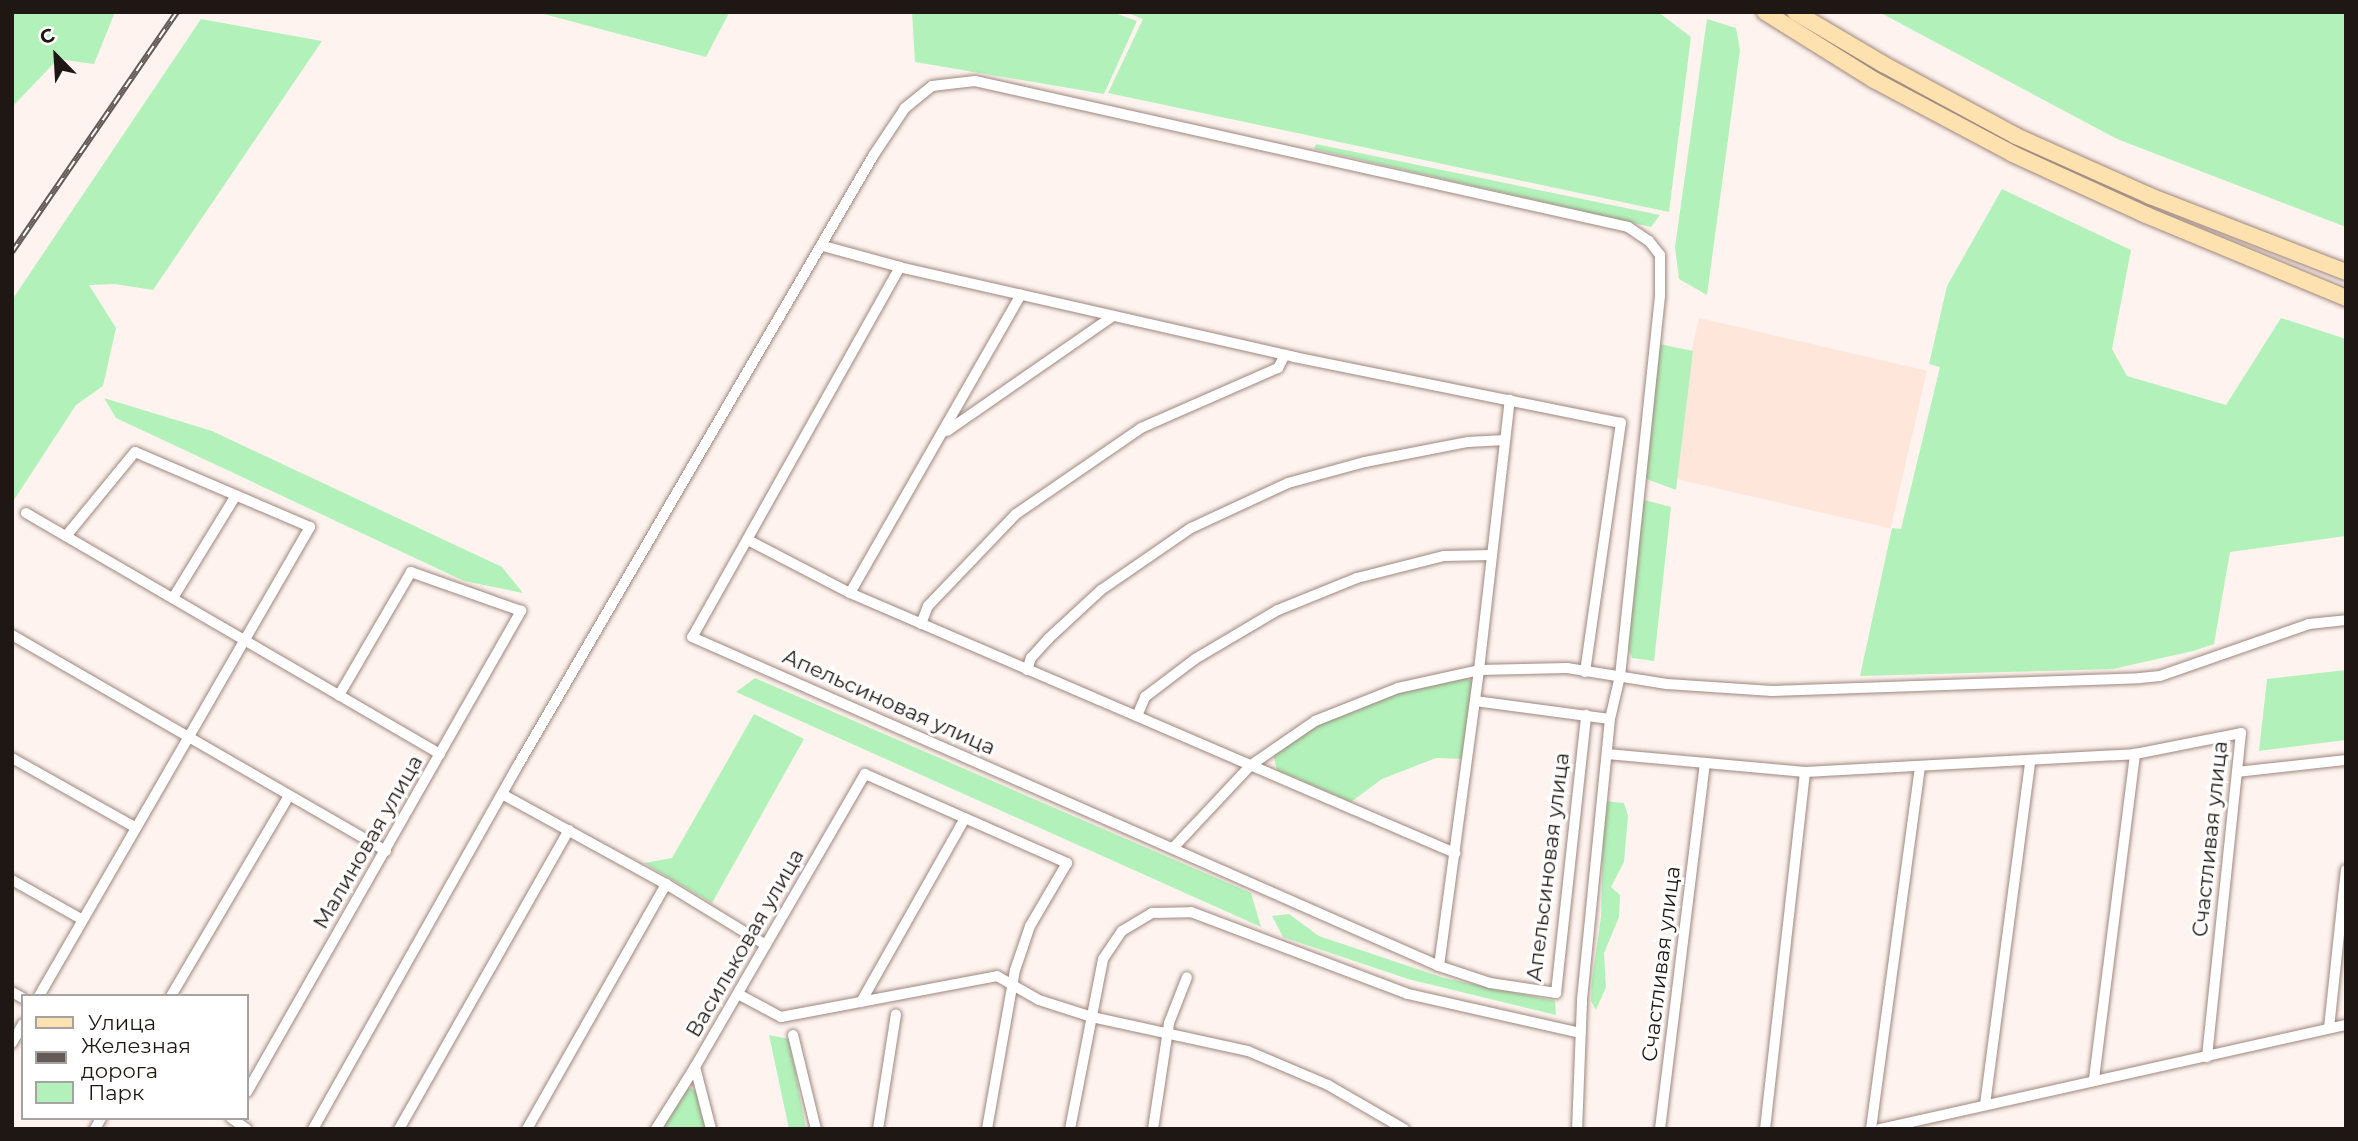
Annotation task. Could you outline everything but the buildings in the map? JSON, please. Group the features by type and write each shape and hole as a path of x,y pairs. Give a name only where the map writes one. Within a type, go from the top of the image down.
{"main road":[{"path":"1765,12 1874,80 2013,153 2146,215 2346,298"},
{"path":"1795,12 1883,64 2016,136 2150,196 2346,272"}],"street":[{"path":"313,1129 502,794 905,108 932,86 975,81 1628,227 1649,241 1660,255 1660,296 1620,676 1610,719 1581,1033 1577,1129"},
{"path":"822,246 900,267 1285,355 1621,423 1584,672"},
{"name":"Апельсиновая улица","path":"900,267 692,637 1439,966 1490,983 1556,993 1586,715"},
{"path":"850,593 1021,295"},
{"path":"943,433 1113,316"},
{"path":"921,624 928,606 1016,514 1141,428 1278,369 1285,355"},
{"path":"1439,966 1479,670 1510,400"},
{"path":"1027,670 1031,658 1048,639 1101,590 1191,528 1288,484 1365,462 1468,442 1505,440"},
{"path":"40,994 310,527 135,452 66,536"},
{"path":"173,598 235,497"},
{"path":"26,513 440,754"},
{"path":"748,540 850,593 1455,853"},
{"path":"1137,716 1145,697 1195,659 1278,610 1357,578 1444,555 1492,555"},
{"name":"Малиновая улица","path":"248,1090 521,611 411,572 339,695"},
{"path":"1172,848 1251,765 1327,716 1398,688 1479,670 1567,668 1714,689 1772,691 2140,678 2160,676 2309,624 2346,620"},
{"path":"12,635 386,851"},
{"path":"1475,701 1610,719"},
{"name":"Счастливая улица","path":"1607,754 1805,772 2030,762 2135,754 2241,733 2207,1057"},
{"path":"2094,1079 2135,754"},
{"path":"12,758 136,828"},
{"path":"2237,772 2346,760"},
{"path":"1984,1105 2030,762"},
{"name":"Счастливая улица","path":"1660,1129 1705,763"},
{"path":"1871,1129 1920,767"},
{"path":"1765,1129 1805,772"},
{"name":"Васильковая улица","path":"656,1129 738,994 865,774 965,818"},
{"path":"502,794 666,884 766,945"},
{"path":"172,994 289,796"},
{"path":"861,1002 965,818 1067,863 1030,926 1014,984 987,1129"},
{"path":"399,1129 569,830"},
{"path":"2329,1028 2346,870"},
{"path":"12,880 83,920"},
{"path":"527,1129 666,884"},
{"path":"1070,1129 1103,959 1122,931 1152,913 1191,912 1408,994 1581,1033"},
{"path":"738,994 782,1017 997,976 1038,1000 1091,1017 1248,1051 1328,1085 1404,1129"},
{"path":"1156,1128 1169,1023 1187,977"},
{"path":"878,1129 896,1014"},
{"path":"1880,1129 2094,1079 2207,1057 2346,1025"},
{"path":"12,1043 21,1027"},
{"path":"793,1035 816,1129"},
{"path":"695,1067 711,1129"}],"shaded area":[{"path":"1699,318 1927,371 1891,528 1663,476"}],"green space":[{"path":"12,12 115,12 94,64 58,59 12,107"},
{"path":"536,12 727,12 729,13 706,57"},
{"path":"912,12 1112,12 1137,21 1104,94 915,62"},
{"path":"1125,12 1658,12 1691,37 1669,212 1108,93 1143,19"},
{"path":"1879,12 2346,12 2346,227 2117,139"},
{"path":"201,19 322,41 153,290 115,284 89,285 116,328 103,386 76,405 12,503 12,300"},
{"path":"1707,19 1736,28 1740,50 1707,295 1679,279 1675,247"},
{"path":"1316,144 1660,215 1651,227 1314,149"},
{"path":"2002,189 2131,250 2112,349 2127,376 2226,405 2281,318 2346,339 2346,536 2230,552 2214,644 2193,651 2113,669 1860,676 1892,528 1901,529 1940,367 1929,364 1947,286"},
{"path":"1655,343 1693,351 1676,490 1644,478"},
{"path":"104,398 212,431 502,567 523,593 464,581 116,418"},
{"path":"1641,499 1671,507 1654,661 1632,658 1623,633"},
{"path":"2346,670 2346,740 2259,751 2267,679"},
{"path":"1463,677 1474,682 1465,759 1436,758 1382,779 1351,802 1277,770 1273,754 1308,730 1374,699"},
{"path":"755,678 1251,893 1261,927 736,692"},
{"path":"754,714 804,739 712,903 644,863 672,858"},
{"path":"1604,801 1624,803 1628,816 1624,862 1611,887 1620,895 1619,917 1604,953 1606,987 1596,1010 1591,1001 1601,917"},
{"path":"1289,914 1319,936 1444,978 1555,1001 1556,1015 1408,979 1283,937 1272,916"},
{"path":"769,1035 789,1039 806,1129 789,1129"},
{"path":"690,1088 698,1092 708,1129 660,1129 682,1091"}],"railway":[{"path":"12,252 177,12"}]}
